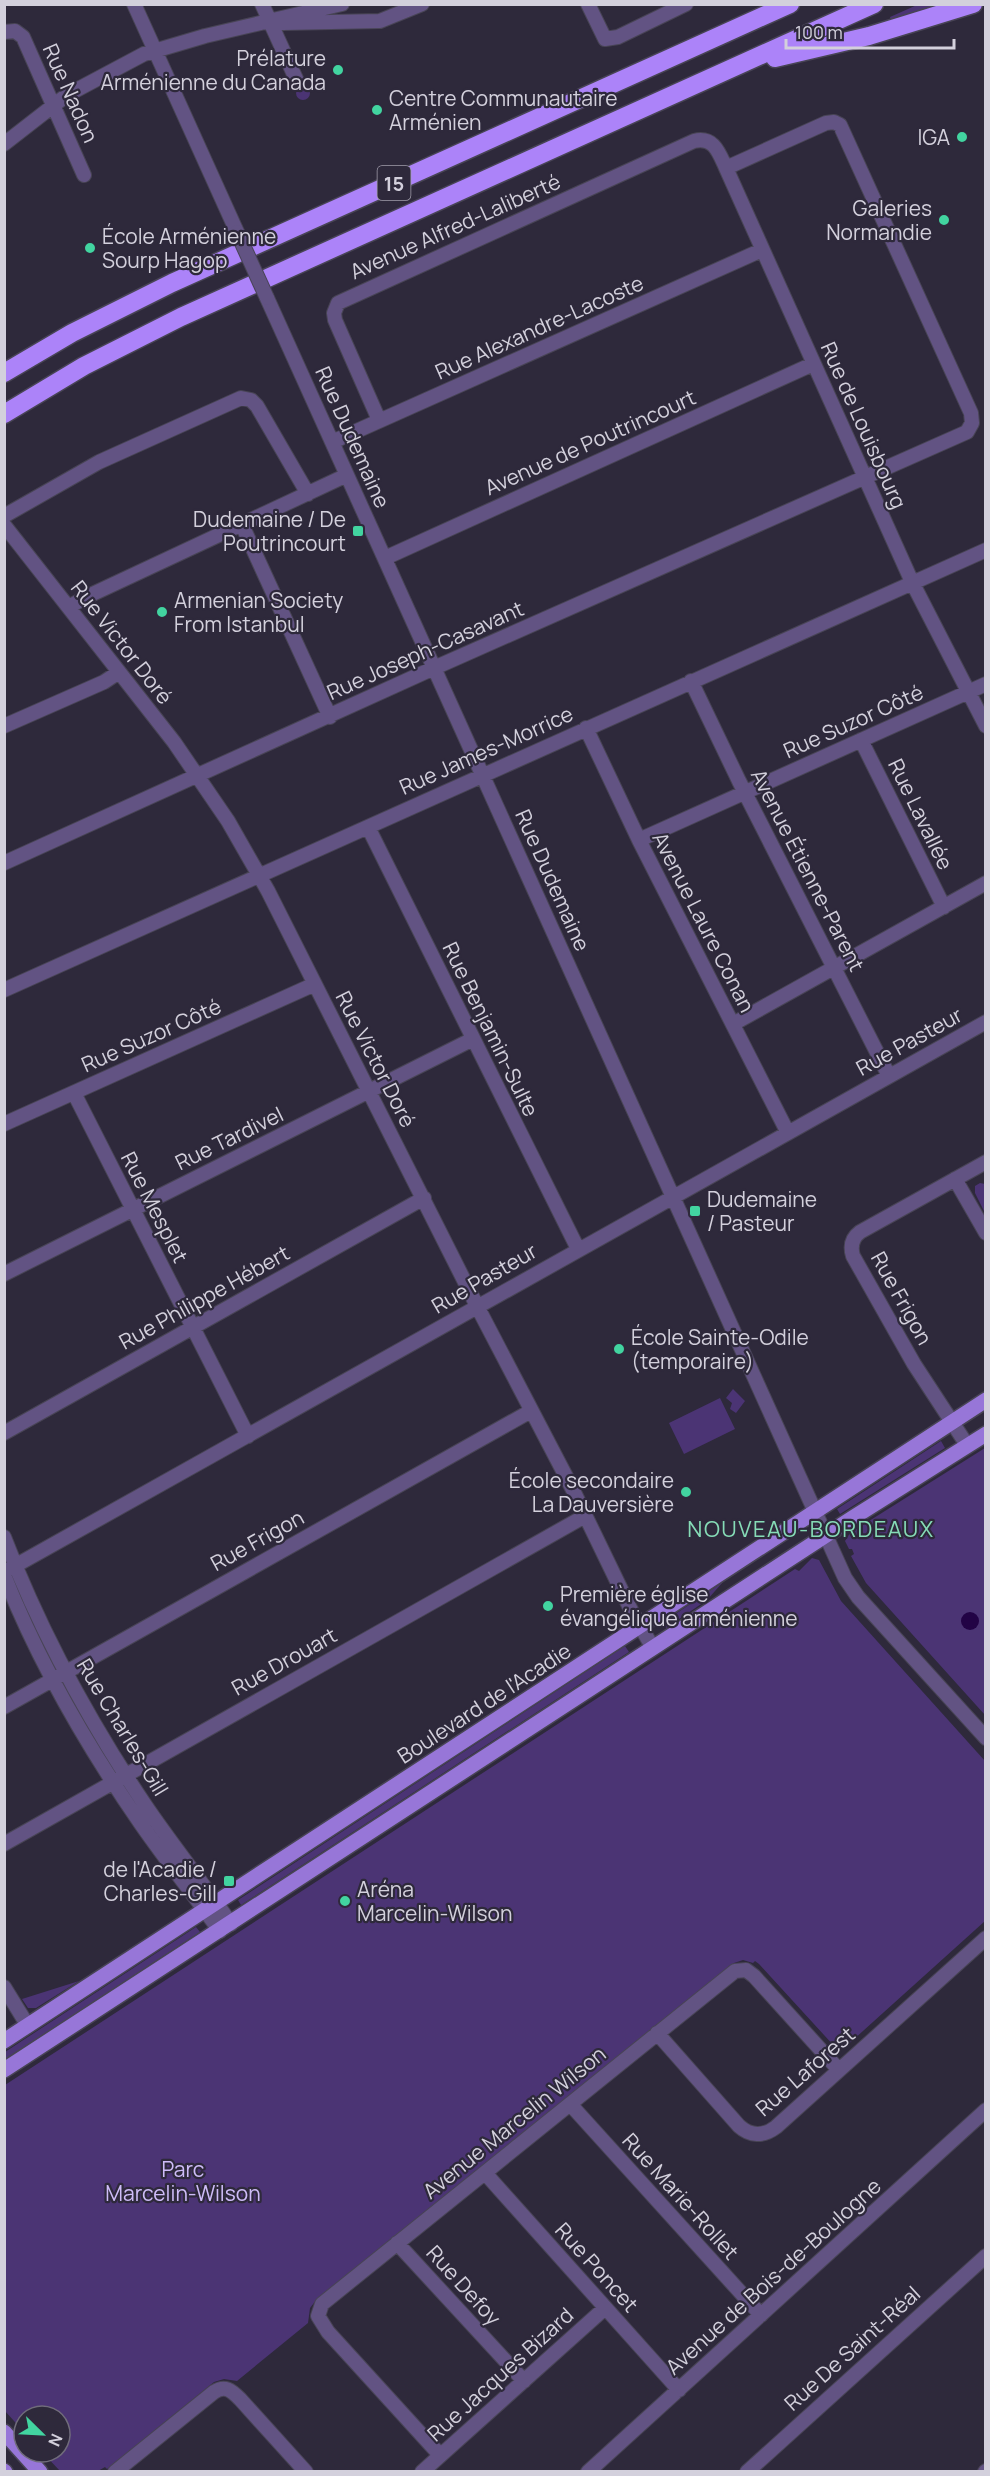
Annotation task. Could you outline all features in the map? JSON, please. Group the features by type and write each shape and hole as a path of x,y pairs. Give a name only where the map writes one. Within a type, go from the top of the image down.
{"highway":[{"name":"15","path":"4,373 72,333 172,283 790,4"},
{"name":"15","path":"4,414 84,366 181,316 874,4"},
{"path":"735,67 869,36 973,4"}],"main road":[{"name":"Boulevard de l'Acadie","path":"4,2041 986,1400"},
{"path":"4,2070 653,1647 986,1434"},
{"path":"4,2432 40,2472"}],"street":[{"name":"Rue Dudemaine","path":"134,4 845,1578 858,1597 986,1738"},
{"path":"262,4 297,81"},
{"path":"4,144 67,95 140,56 206,36 342,4"},
{"path":"386,4 397,15"},
{"path":"269,21 290,24 380,21 422,4"},
{"path":"588,4 605,39 618,37 686,4"},
{"name":"Rue Nadon","path":"10,32 23,37 84,175"},
{"name":"Rue Joseph-Casavant","path":"4,863 434,668 965,434 971,426 970,413 840,125 834,122 826,123 726,168"},
{"name":"Avenue Alfred-Laliberté","path":"379,420 335,318 334,309 338,303 679,148 699,140 707,141"},
{"name":"Rue de Louisbourg","path":"707,141 715,147 726,168 912,582 986,726"},
{"name":"Rue Alexandre-Lacoste","path":"332,442 762,250"},
{"name":"Avenue de Poutrincourt","path":"385,558 813,364"},
{"path":"4,516 99,462 242,398 251,400 258,406 308,494"},
{"path":"69,607 347,475"},
{"name":"Rue Victor Doré","path":"4,525 199,776 220,807 315,984 640,1626 653,1647"},
{"path":"242,525 330,717"},
{"name":"Rue James-Morrice","path":"4,990 986,550"},
{"path":"4,726 104,682 119,672"},
{"name":"Avenue Étienne-Parent","path":"691,681 744,792 889,1076"},
{"name":"Rue Suzor Côté","path":"639,840 986,684"},
{"name":"Avenue Laure Conan","path":"586,728 639,840 788,1133"},
{"name":"Rue Lavallée","path":"861,740 944,907"},
{"name":"Rue Benjamin-Sulte","path":"368,826 578,1249"},
{"path":"732,1024 986,883"},
{"name":"Rue Suzor Côté","path":"4,1124 315,984"},
{"name":"Rue Pasteur","path":"8,1571 986,1022"},
{"name":"Rue Tardivel","path":"4,1274 472,1039"},
{"name":"Rue Mesplet","path":"74,1093 248,1436"},
{"name":"Rue Frigon","path":"967,1445 907,1352 853,1256 851,1246 857,1234 986,1162"},
{"path":"955,1179 986,1233"},
{"name":"Rue Philippe Hébert","path":"4,1433 424,1198"},
{"name":"Rue Frigon","path":"4,1707 531,1412"},
{"name":"Rue Drouart","path":"4,1844 585,1516"},
{"name":"Rue Charles-Gill","path":"4,1537 8,1571 53,1680 113,1782 211,1907"},
{"name":"Rue Charles-Gill","path":"8,1571 125,1775 225,1927"},
{"name":"Rue Laforest","path":"657,2033 739,2126 753,2134 761,2134 772,2130 986,1938"},
{"name":"Avenue Marcelin Wilson","path":"440,2455 319,2319 318,2311 325,2302 732,1972 741,1969 748,1971 838,2070"},
{"path":"4,1986 10,2011 28,2026"},
{"name":"Rue Marie-Rollet","path":"570,2104 761,2315"},
{"name":"Avenue de Bois-de-Boulogne","path":"588,2472 986,2110"},
{"name":"Rue Poncet","path":"484,2173 679,2390"},
{"name":"Rue Defoy","path":"397,2243 524,2381"},
{"name":"Rue De Saint-Réal","path":"750,2471 986,2256"},
{"name":"Rue Jacques Bizard","path":"422,2472 605,2308"},
{"path":"115,2472 214,2392 223,2388 230,2390 306,2472"}],"green space":[{"path":"917,5 942,5 891,21 890,17"},
{"path":"300,86 306,86 310,93 306,100 300,100 296,96 296,90"},
{"path":"980,1183 985,1184 985,1213 975,1193 975,1186"},
{"path":"733,1389 745,1401 736,1413 730,1409 732,1403 726,1398"},
{"path":"720,1398 735,1429 684,1454 669,1423"},
{"path":"941,1441 945,1448 840,1514 837,1509"},
{"path":"985,1448 985,1715 866,1583 851,1556 854,1554 852,1549 849,1549 845,1541 850,1533"},
{"name":"Parc Marcelin-Wilson","path":"812,1558 819,1560 841,1601 985,1761 985,1921 843,2049 835,2047 759,1964 755,1961 753,1963 743,1960 734,1963 317,2299 310,2308 308,2323 237,2381 224,2379 214,2382 107,2469 105,2467 98,2471 60,2471 53,2464 72,2464 72,2404 12,2404 12,2419 5,2411 5,2085 795,1569 799,1571"},
{"path":"723,1582 707,1600 666,1628 662,1623"},
{"path":"625,1646 629,1652 241,1905 238,1900"},
{"path":"196,1927 200,1932 5,2060 5,2052"},
{"path":"79,1981 36,2008 28,2008 22,1999"}],"shaded area":[{"path":"966,1612 974,1612 979,1617 977,1628 966,1630 961,1625 961,1617"}],"place":[{"name":"Prélature Arménienne du Canada","path":"338,70"},
{"name":"Centre Communautaire Arménien","path":"377,110"},
{"name":"IGA","path":"962,137"},
{"name":"Galeries Normandie","path":"944,220"},
{"name":"École Arménienne Sourp Hagop","path":"90,248"},
{"name":"Dudemaine / De Poutrincourt","path":"358,531"},
{"name":"Armenian Society From Istanbul","path":"162,612"},
{"name":"Dudemaine / Pasteur","path":"695,1211"},
{"name":"École Sainte-Odile (temporaire)","path":"619,1349"},
{"name":"École secondaire La Dauversière","path":"686,1492"},
{"name":"Première église évangélique arménienne","path":"548,1606"},
{"name":"de l'Acadie / Charles-Gill","path":"229,1881"},
{"name":"Aréna Marcelin-Wilson","path":"345,1901"}],"district":[{"name":"NOUVEAU-BORDEAUX","path":"811,1529"}]}
